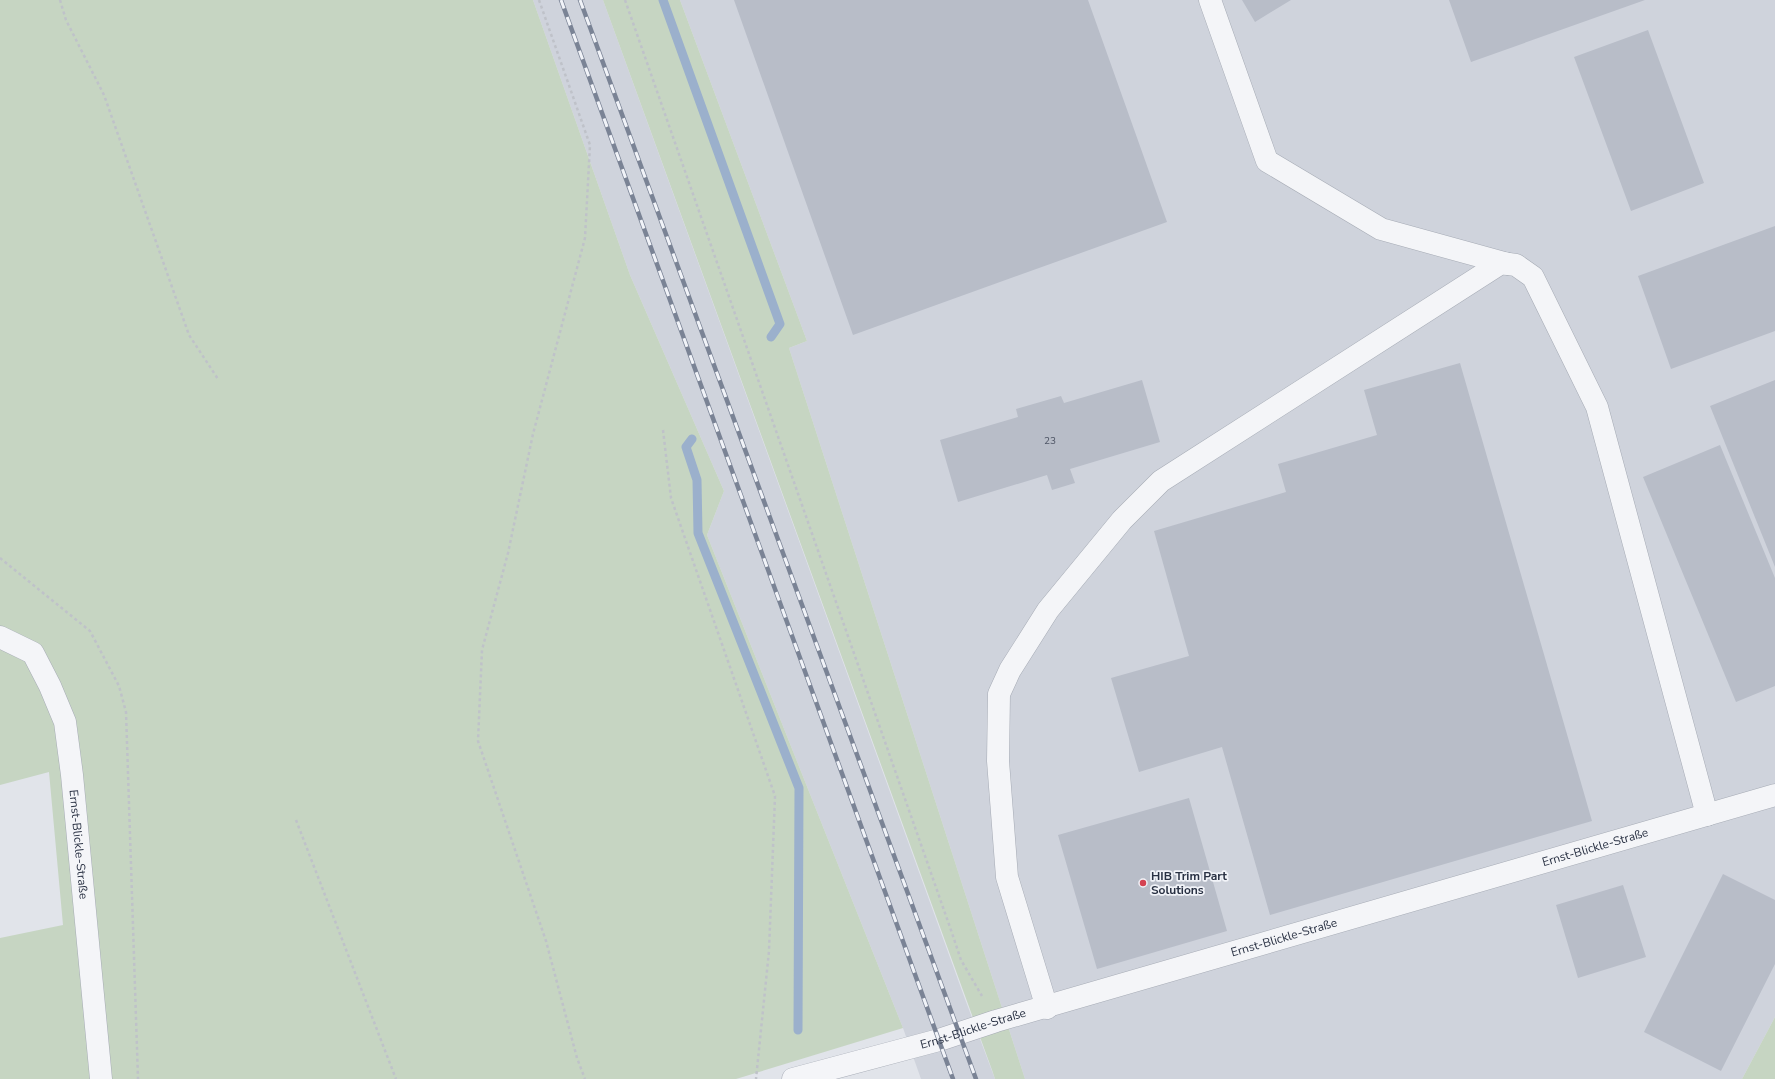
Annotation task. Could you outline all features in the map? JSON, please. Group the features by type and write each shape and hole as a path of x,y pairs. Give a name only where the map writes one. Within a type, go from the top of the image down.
{"street":[{"path":"1210,0 1267,161 1381,229 1508,264"},
{"path":"1047,1008 1008,878 998,761 999,694 1010,670 1048,610 1122,520 1161,481 1501,263 1516,265 1533,277 1597,407 1707,815"},
{"name":"Ernst-Blickle-Straße","path":"0,637 33,653 50,686 65,722 100,1079"},
{"name":"Ernst-Blickle-Straße","path":"794,1079 939,1040 996,1021 1047,1008 1775,794"}],"path":[{"path":"60,0 66,20 104,95 189,334 218,379"},
{"path":"539,0 590,145 585,238 533,434 508,553 482,650 478,740 546,940 577,1058 586,1078"},
{"path":"625,0 961,960 996,1021"},
{"path":"663,430 671,498 775,796 769,951 756,1079"},
{"path":"0,558 90,631 119,686 126,712 138,1079"},
{"path":"296,820 396,1079"}],"shaded area":[{"path":"533,0 603,0 995,1079 921,1079 903,1028 707,535 724,491 630,275"},
{"path":"680,0 1775,0 1775,1017 1742,1079 1025,1079 789,348 807,341"}],"green space":[{"path":"0,0 533,0 630,275 724,491 707,535 903,1028 736,1079 0,1079 0,938 63,925 49,772 0,785"},
{"path":"603,0 680,0 807,341 789,348 1025,1079 995,1079"},
{"path":"1775,1017 1775,1079 1742,1079"}],"building":[{"path":"734,0 1088,0 1167,222 853,335"},
{"path":"1242,0 1291,0 1255,22"},
{"path":"1449,0 1645,0 1471,62"},
{"path":"1648,30 1704,183 1631,211 1574,57"},
{"path":"1775,226 1775,331 1671,369 1638,276"},
{"path":"1460,363 1592,821 1270,915 1222,747 1139,772 1111,678 1189,656 1154,531 1286,492 1278,464 1377,435 1364,390"},
{"path":"1142,380 1160,442 1070,469 1075,483 1052,490 1047,475 958,502 940,440 1018,417 1016,409 1061,396 1064,403"},
{"path":"1775,380 1775,567 1710,406"},
{"path":"1720,445 1775,578 1775,686 1736,702 1643,477"},
{"name":"HIB Trim Part Solutions","path":"1189,798 1227,931 1097,969 1058,835"},
{"path":"1723,874 1775,900 1775,964 1721,1071 1644,1032"},
{"path":"1623,885 1646,957 1578,978 1556,905"}],"waterway":[{"path":"663,0 780,324 771,337"},
{"path":"692,439 686,447 697,480 698,533 799,788 798,1030"}],"railway":[{"path":"561,0 953,1079"},
{"path":"580,0 976,1079"}],"place":[{"name":"HIB Trim Part Solutions","path":"1143,883"}]}
